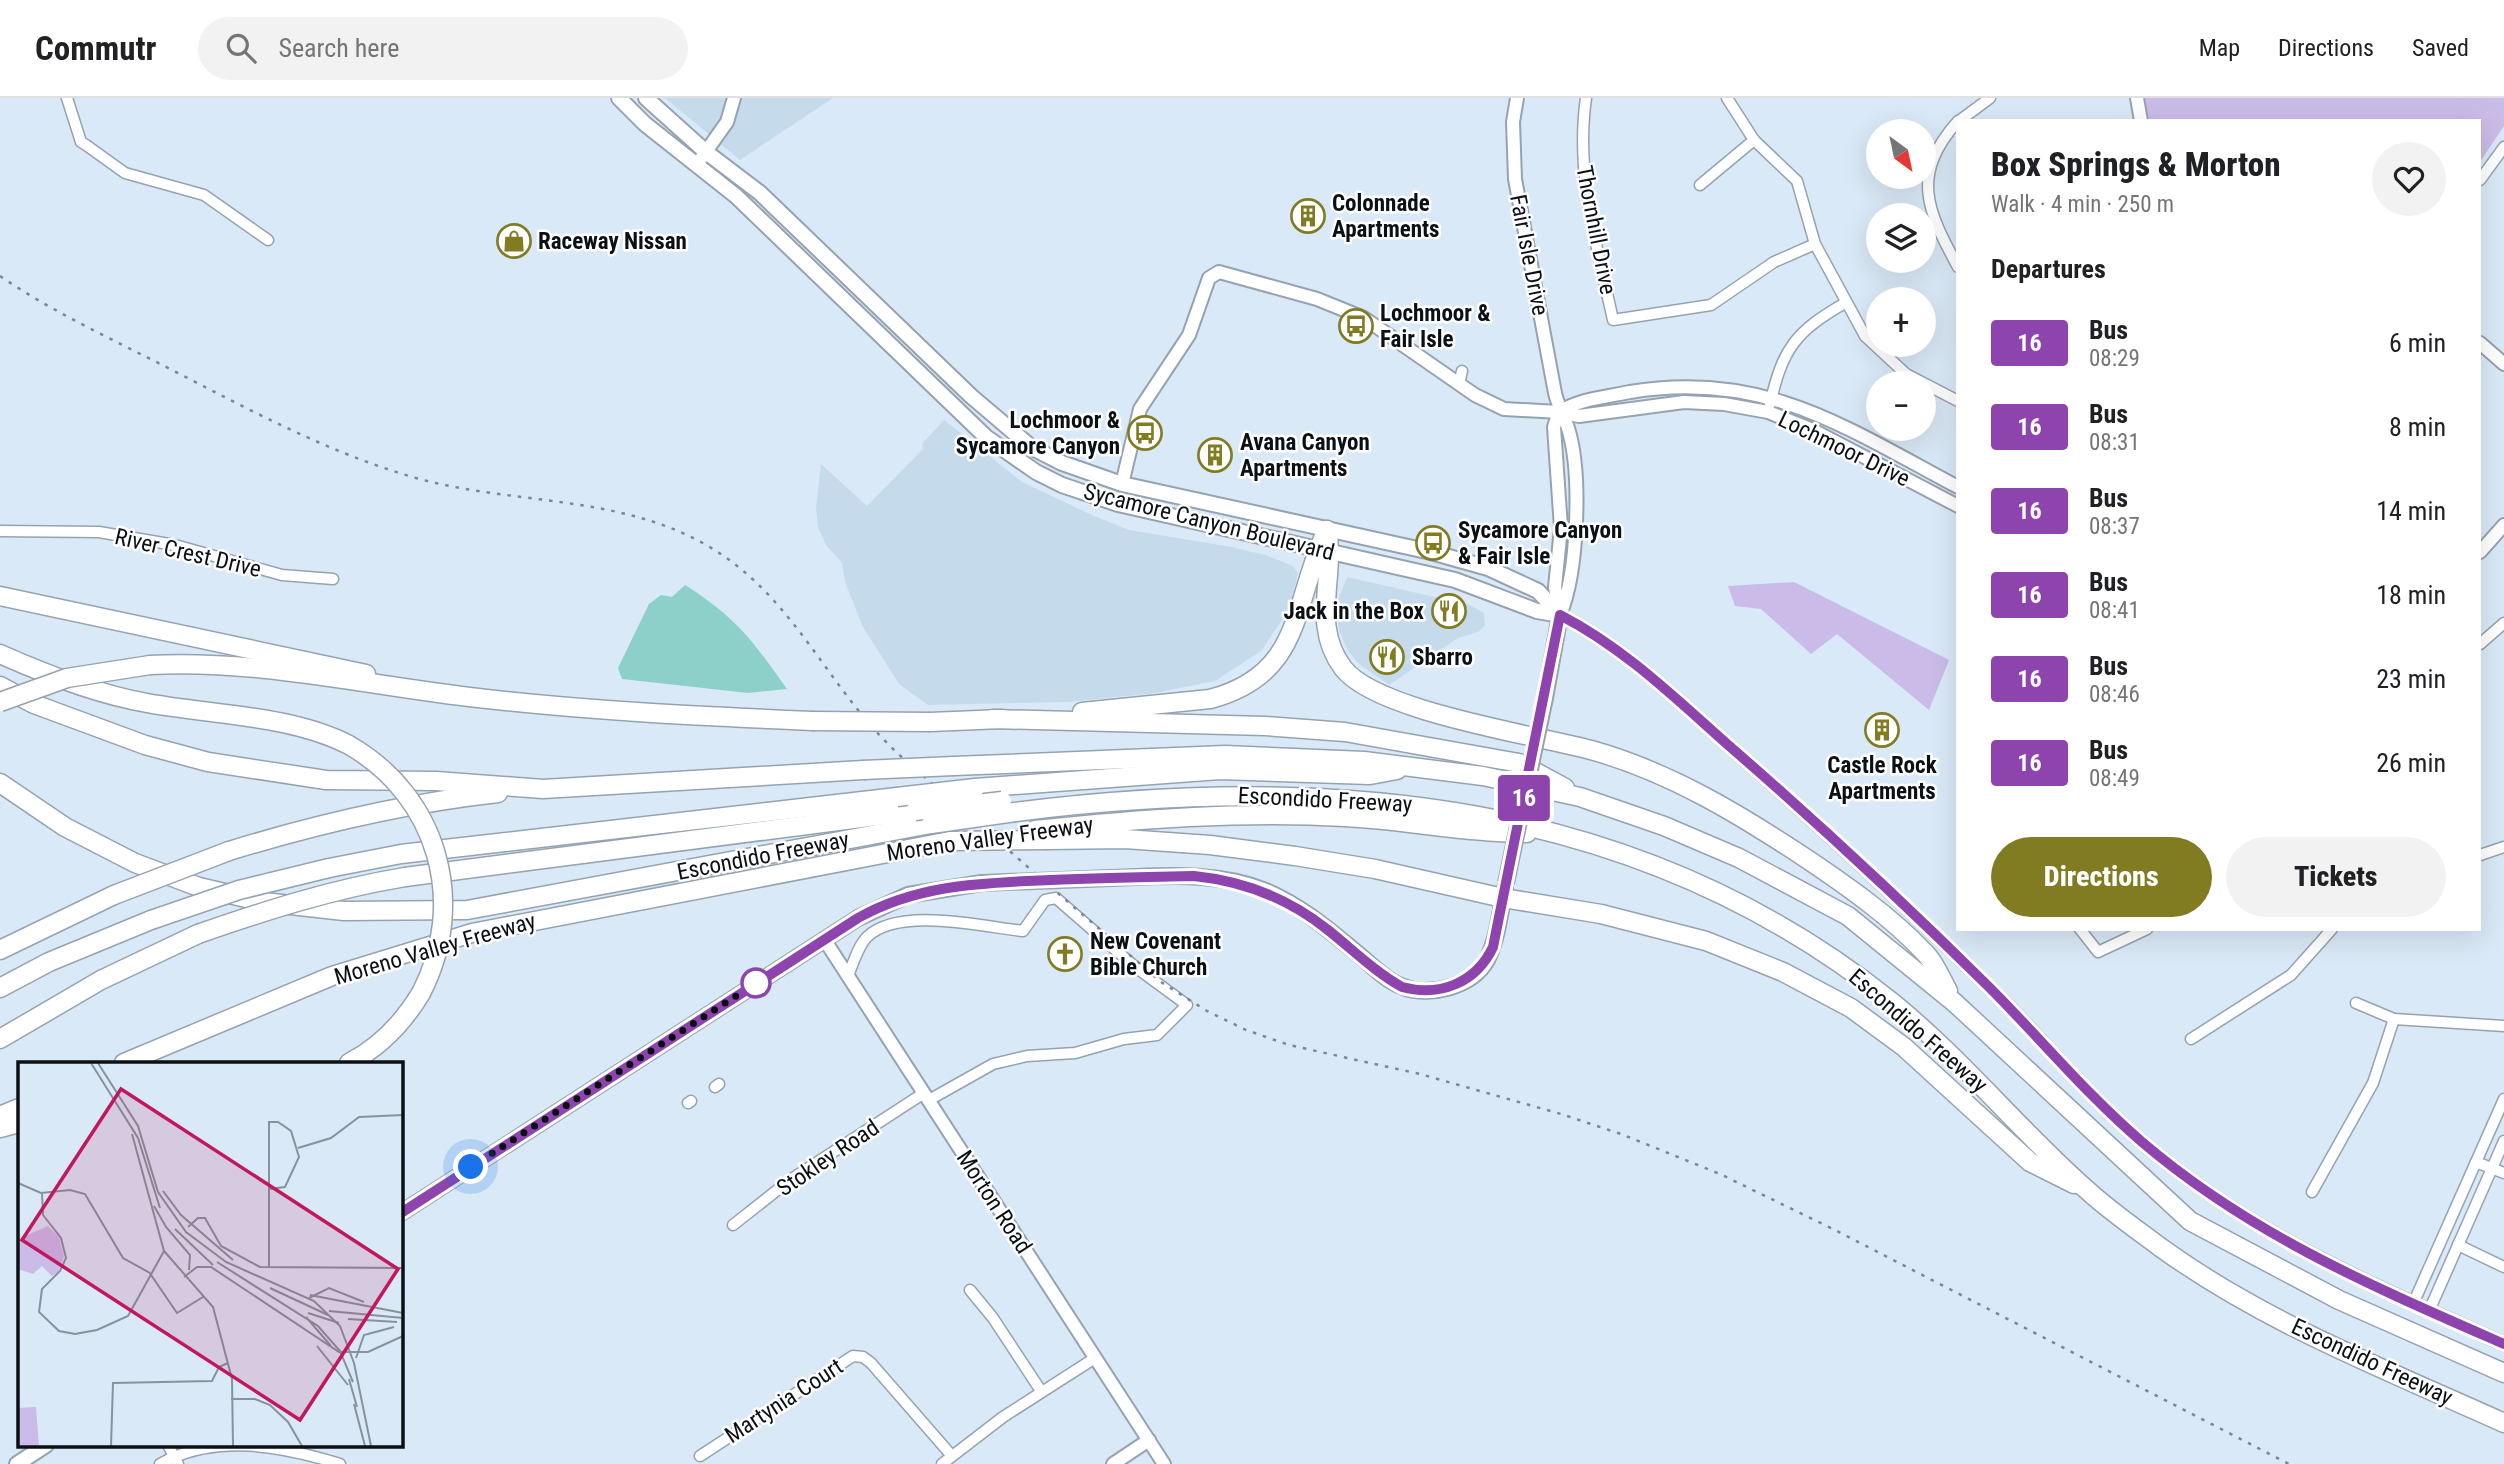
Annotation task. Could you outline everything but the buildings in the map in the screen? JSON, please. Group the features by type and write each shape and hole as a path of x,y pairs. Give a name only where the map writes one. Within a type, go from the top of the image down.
{"highway":[{"path":"1327,530 1324,551 1327,637 1343,669 1357,683 1396,702 1593,750 1713,799 1836,879 1880,913 1925,952 1955,1003"},
{"path":"0,702 67,678 150,665 231,666 479,698 681,716 812,721 930,723 1194,702 1226,695 1245,686 1271,664 1291,637 1324,551"},
{"path":"0,596 479,698"},
{"path":"0,654 35,670 112,695 299,726 349,745 380,766 400,785 422,817 436,849 442,876 444,923 437,956 421,993 397,1027 377,1046 351,1062"},
{"name":"Escondido Freeway","path":"0,686 34,704 94,728 208,762 326,779 436,781 543,789 863,770 1225,755 1311,757 1418,766 1580,797 1739,858 1848,916 1955,1003 2190,1221 2339,1300 2504,1373"},
{"path":"993,719 1265,726 1345,732 1518,763 1580,797"},
{"path":"0,988 49,962 151,920 239,890 329,868 415,853 975,788 1129,775 1220,771 1370,775 1418,766"},
{"name":"Escondido Freeway","path":"0,783 65,827 135,863 199,887 264,902 344,911 406,913 467,910 931,824 1009,806 1292,795 1411,803 1501,819 1619,852 1725,895 1839,962 1905,1014 2087,1190 2160,1247 2241,1299 2321,1340 2504,1423"},
{"path":"0,1040 101,980 198,934 290,902 351,886 915,811 1009,806 1185,787 1254,785 1333,789 1434,800 1537,822 1619,852"},
{"path":"0,950 114,895 229,851 324,824 413,805 543,789"},
{"name":"Moreno Valley Freeway","path":"126,1062 332,976 471,933 950,841 1041,835 1128,820 1280,814 1439,824 1499,833 1551,834"},
{"path":"1041,835 1210,845 1375,869 1504,891 1671,929 1740,953 1783,972 1878,1026 2029,1162 2087,1190"},
{"path":"0,1116 18,1108"},
{"path":"0,1128 18,1123"}],"main road":[{"name":"Sycamore Canyon Boulevard","path":"619,98 696,166 736,195 986,437 1017,461 1062,485 1118,504 1455,580 1536,611 1560,615"},
{"name":"Sycamore Canyon Boulevard","path":"646,98 706,152 760,193 995,419 1031,447 1062,463 1122,484 1488,568 1538,591 1560,615"},
{"name":"Fair Isle Drive","path":"402,1212 824,939 893,901 920,892 982,883 1194,876 1221,879 1264,891 1301,910 1390,980 1417,991 1450,987 1485,964 1499,923 1560,615"},
{"path":"17,1464 44,1446"}],"street":[{"path":"67,98 80,142 125,173 204,195 268,240"},
{"path":"696,166 732,113 734,98"},
{"name":"Fair Isle Drive","path":"1517,98 1513,122 1515,179 1559,412 1568,427 1575,493 1573,568 1568,596 1560,615"},
{"name":"Thornhill Drive","path":"1586,98 1581,154 1583,185 1613,320 1711,305 1774,262 1815,244"},
{"path":"1727,98 1754,140 1797,181 1815,244 1865,336 1906,374 1956,400"},
{"path":"1962,119 1990,98"},
{"path":"2137,98 2141,119"},
{"path":"1956,124 1942,139 1927,172 1927,201 1956,263"},
{"path":"1699,185 1754,140"},
{"path":"2481,179 2504,147"},
{"name":"Lochmoor Drive","path":"1122,484 1140,408 1189,335 1209,278 1219,272 1317,299 1364,318 1460,378 1489,404 1504,409 1559,412 1579,416 1684,402 1724,404 1768,412 1813,430 1956,505"},
{"path":"1768,412 1782,360 1792,342 1814,321 1845,303"},
{"path":"2481,344 2504,365"},
{"name":"Lochmoor Drive","path":"1559,412 1573,403 1656,388 1717,387 1772,397 1820,415 1956,486"},
{"path":"2481,551 2504,525"},
{"name":"River Crest Drive","path":"0,531 99,532 175,545 282,575 333,579"},
{"name":"Sycamore Canyon Boulevard","path":"1560,615 1584,627 1642,668 1795,803 1955,954 2110,1113 2172,1167 2235,1213 2286,1243 2504,1344"},
{"path":"2481,644 2504,623"},
{"path":"2481,855 2504,847"},
{"name":"Stokley Road","path":"733,1225 790,1180 927,1096 993,1064 1027,1056 1076,1053 1124,1039 1157,1035 1187,1005 1134,966 1056,898 1045,900 1023,931 917,920 893,924 867,937 848,976"},
{"path":"2082,931 2098,952 2143,931"},
{"path":"2191,1039 2291,975 2330,931"},
{"name":"Morton Road","path":"824,939 1164,1464"},
{"path":"2356,1003 2394,1018 2504,1026"},
{"path":"2312,1192 2373,1083 2394,1018"},
{"path":"2413,1304 2504,1099"},
{"path":"2429,1311 2504,1141"},
{"path":"2476,1161 2504,1173"},
{"path":"2458,1245 2504,1267"},
{"path":"970,1290 993,1318 1041,1391"},
{"name":"Martynia Court","path":"701,1456 853,1356 863,1357 871,1363 952,1456"},
{"path":"942,1464 1041,1391 1095,1358"},
{"path":"1113,1464 1149,1440"},
{"path":"160,1464 204,1448 231,1446"},
{"path":"255,1446 275,1448 340,1464"}],"shaded area":[{"path":"665,98 833,98 740,160"},
{"path":"2145,98 2504,98 2504,126 2481,160 2481,119 2148,119"},
{"path":"944,420 1022,482 1092,515 1129,530 1226,546 1266,555 1293,566 1298,573 1290,608 1261,651 1215,681 1155,693 1068,702 928,705 899,684 863,627 845,582 842,563 826,545 818,527 816,508 821,464 867,506 923,449 922,444"},
{"path":"1347,577 1470,605 1484,613 1485,626 1478,632 1458,638 1389,685 1359,664 1348,651 1339,630 1336,606"},
{"path":"1794,582 1949,660 1929,710 1837,634 1811,654 1761,609 1735,606 1728,586"},
{"path":"685,585 731,619 787,689 748,693 622,679 618,668 649,604 661,595 672,597"}],"railway":[{"path":"0,276 106,337 261,416 352,456 452,487 565,503 638,517 674,529 708,546 737,566 763,589 806,640 846,695 891,747 1161,982 1207,1011 1246,1030 1289,1045 1420,1074 1561,1114 1621,1134 1720,1174 1835,1230 2289,1464"}],"bus line":[{"name":"16","path":"402,1212 858,918 884,904 920,892 982,883 1194,876 1221,879 1264,891 1301,910 1402,987 1433,991 1465,980 1485,964 1493,947 1560,615 1584,627 1642,668 1795,803 1955,954 2036,1034 2094,1097 2172,1167 2235,1213 2323,1263 2504,1344"}],"place":[{"name":"Colonnade Apartments","path":"1308,216"},
{"name":"Raceway Nissan","path":"514,241"},
{"name":"Lochmoor & Fair Isle","path":"1356,326"},
{"name":"Lochmoor & Sycamore Canyon","path":"1145,433"},
{"name":"Avana Canyon Apartments","path":"1215,455"},
{"name":"Sycamore Canyon & Fair Isle","path":"1433,543"},
{"name":"Jack in the Box","path":"1449,611"},
{"name":"Sbarro","path":"1387,657"},
{"name":"Castle Rock Apartments","path":"1882,730"},
{"name":"New Covenant Bible Church","path":"1065,954"}],"route":[{"path":"471,1167 764,978 756,983"}]}
